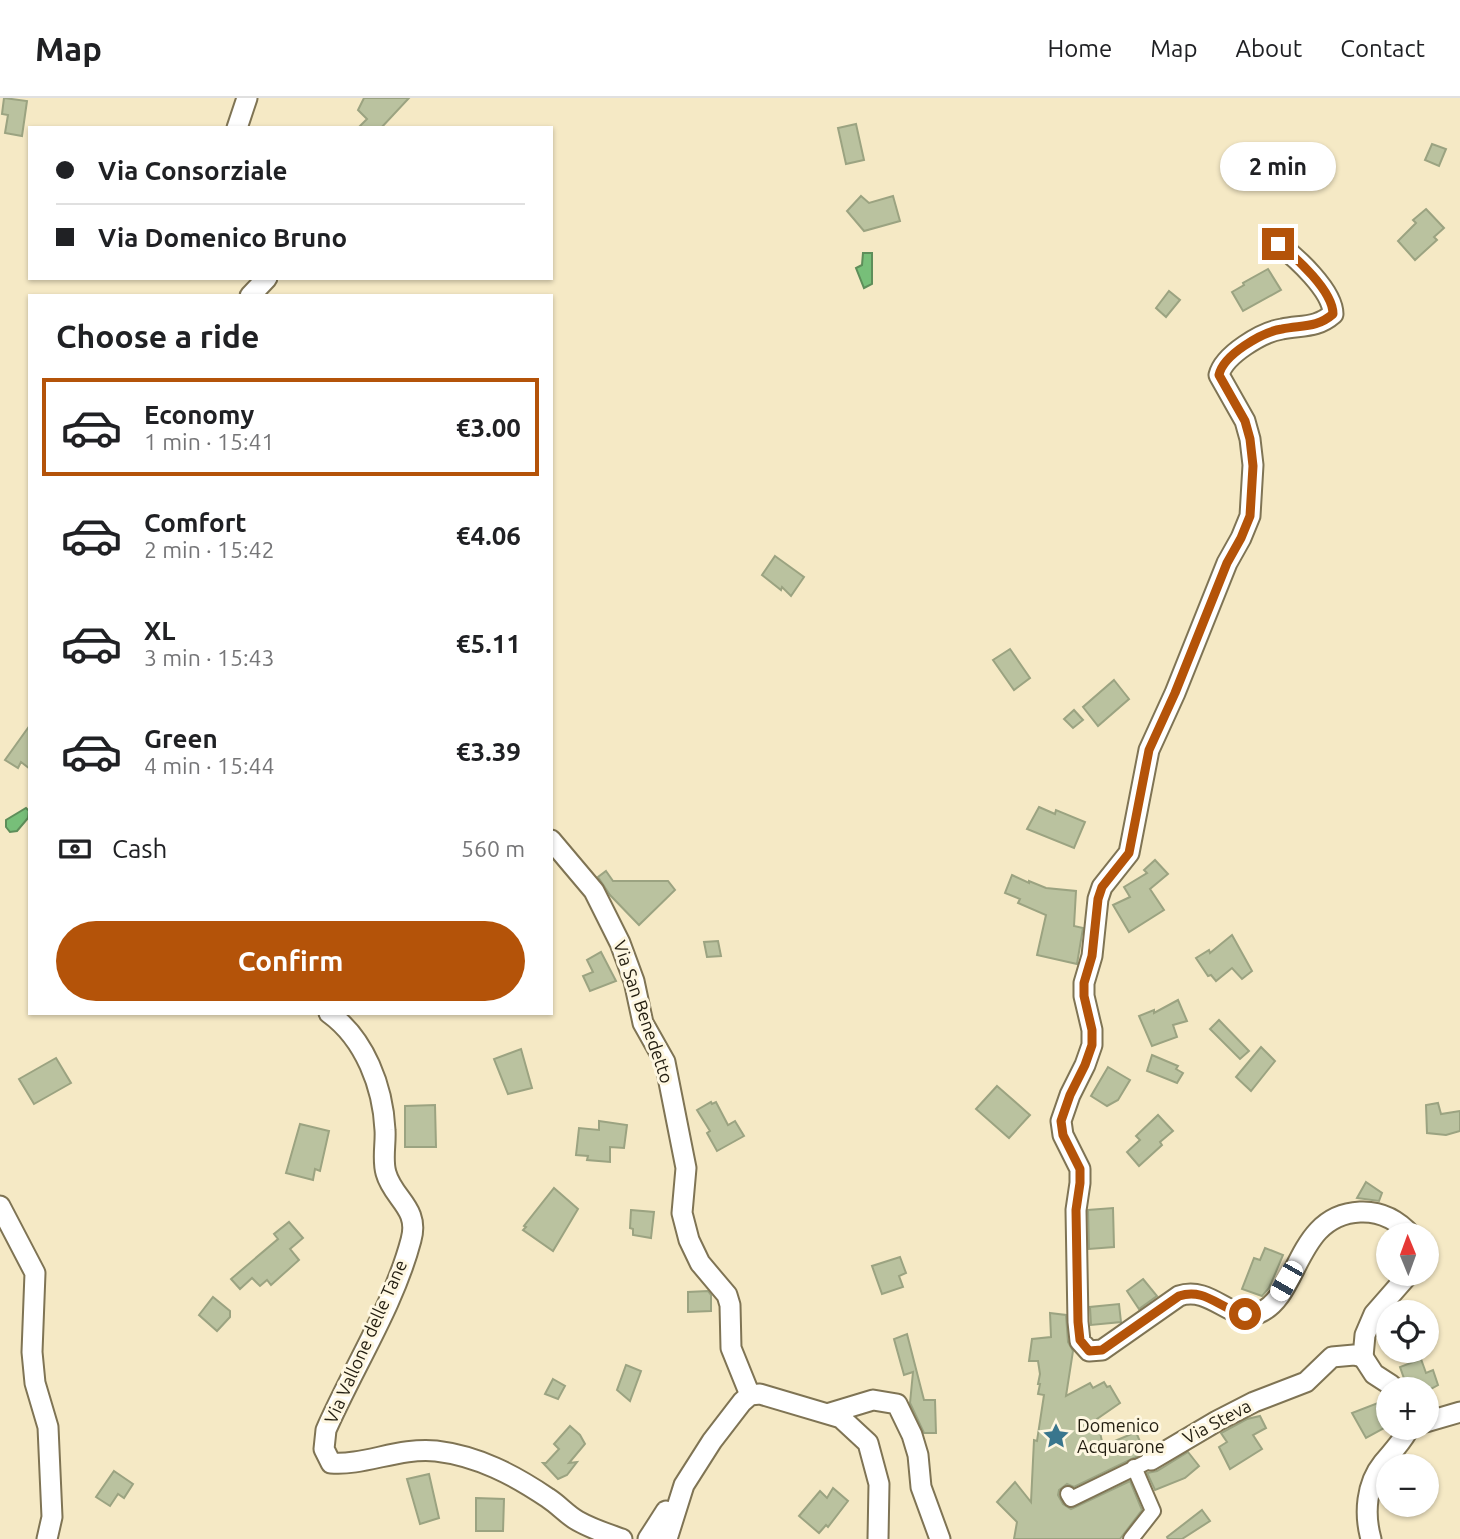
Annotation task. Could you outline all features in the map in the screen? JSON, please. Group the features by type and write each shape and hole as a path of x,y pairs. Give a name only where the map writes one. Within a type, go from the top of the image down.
{"street":[{"path":"238,126 247,98"},
{"path":"1278,244 1292,254 1326,295 1333,306 1333,314 1324,322 1315,325 1282,329 1261,336 1221,366 1219,375 1245,421 1250,439 1253,466 1250,516 1227,563 1149,750 1129,853 1102,887 1098,899 1092,956 1084,983 1092,1045 1061,1121 1063,1135 1080,1169 1076,1210 1080,1340 1089,1351 1102,1350 1185,1294 1199,1293 1238,1313 1255,1315 1276,1298 1311,1239 1324,1226 1344,1215 1366,1212 1377,1213 1398,1223"},
{"path":"252,294 265,280"},
{"name":"Via San Benedetto","path":"553,842 594,891 620,943 634,981 643,1023 665,1062 686,1168 682,1213 689,1240 701,1263 727,1295 730,1305 731,1348 750,1395"},
{"name":"Via Vallone delle Tane","path":"331,1015 350,1032 362,1050 375,1080 384,1113 385,1171 391,1185 412,1214 412,1237 395,1284 326,1430 324,1449 331,1463 343,1464 376,1456 434,1451 468,1457 515,1478 551,1499 577,1520 622,1539"},
{"path":"0,1206 34,1273 32,1352 35,1383 48,1427 52,1517 47,1539"},
{"path":"1379,1377 1363,1357 1365,1335 1374,1314 1398,1286"},
{"name":"Via Steva","path":"1069,1496 1142,1464 1217,1420 1254,1402 1306,1382 1332,1357 1363,1357"},
{"path":"648,1539 729,1418 750,1395 760,1394 841,1418 867,1443 879,1484 878,1539"},
{"path":"830,1413 873,1400 897,1404 912,1435 918,1455 921,1487 940,1539"},
{"path":"1439,1418 1460,1412"},
{"path":"1371,1539 1366,1521 1371,1485 1382,1465 1402,1440"},
{"path":"1131,1539 1153,1511 1142,1464"},
{"path":"667,1539 684,1485"}],"shaded area":[{"path":"863,253 872,253 872,284 864,288 856,268 862,265"},
{"path":"26,808 28,810 28,818 17,831 10,832 6,827 6,820"}],"building":[{"path":"4,98 27,101 22,136 5,133 8,115 2,114"},
{"path":"364,98 409,98 383,126 360,126 367,119 358,110"},
{"path":"856,124 864,160 846,164 838,128"},
{"path":"1432,144 1446,149 1439,166 1425,160"},
{"path":"861,196 869,203 893,196 900,221 864,231 847,211"},
{"path":"1426,209 1444,228 1434,237 1437,240 1415,260 1398,241 1416,223 1413,220"},
{"path":"1268,269 1281,290 1243,311 1232,292"},
{"path":"1169,291 1180,300 1166,317 1156,308"},
{"path":"775,556 804,577 791,596 762,575"},
{"path":"1010,649 1030,678 1014,690 993,660"},
{"path":"1114,680 1129,699 1098,726 1083,707"},
{"path":"1074,710 1083,720 1073,728 1064,719"},
{"path":"28,728 28,767 21,762 18,768 5,760"},
{"path":"1039,807 1055,814 1056,810 1085,822 1074,848 1027,829"},
{"path":"1155,860 1168,874 1150,889 1164,910 1129,932 1113,905 1130,897 1124,887 1147,873 1144,870"},
{"path":"606,871 613,881 668,881 675,890 639,925 610,895 598,877"},
{"path":"1012,875 1046,888 1076,891 1074,926 1083,928 1077,964 1037,955 1046,915 1018,903 1020,899 1005,893"},
{"path":"1232,935 1252,971 1242,979 1232,968 1216,981 1211,975 1208,976 1196,958 1209,950 1210,953"},
{"path":"718,941 721,956 707,957 704,942"},
{"path":"601,952 616,981 590,991 583,976 593,972 587,960"},
{"path":"1178,1000 1187,1021 1173,1025 1177,1037 1152,1046 1139,1016 1154,1010 1154,1013"},
{"path":"1219,1020 1249,1051 1240,1059 1210,1029"},
{"path":"1261,1047 1275,1061 1251,1091 1236,1077"},
{"path":"521,1049 532,1088 508,1094 494,1059"},
{"path":"1152,1055 1178,1066 1176,1069 1183,1073 1177,1083 1147,1071"},
{"path":"56,1058 71,1083 34,1104 19,1079"},
{"path":"1108,1067 1130,1080 1118,1100 1107,1106 1091,1096"},
{"path":"997,1086 1030,1115 1009,1138 976,1109"},
{"path":"716,1102 728,1125 735,1121 744,1136 717,1151 707,1133 710,1131 697,1110"},
{"path":"1438,1103 1441,1114 1460,1111 1460,1131 1446,1135 1427,1133 1426,1105"},
{"path":"435,1105 436,1147 405,1147 405,1106"},
{"path":"1158,1115 1173,1131 1139,1166 1127,1152 1140,1140 1136,1136"},
{"path":"599,1121 627,1125 624,1148 610,1147 610,1162 587,1160 588,1156 576,1155 579,1128 599,1130"},
{"path":"300,1124 329,1131 320,1171 315,1169 313,1180 286,1173"},
{"path":"1366,1182 1382,1193 1379,1201 1357,1198"},
{"path":"554,1188 578,1209 553,1251 523,1230"},
{"path":"1113,1208 1114,1247 1089,1249 1088,1210"},
{"path":"631,1210 654,1212 651,1238 633,1235 633,1229 630,1228"},
{"path":"289,1222 303,1238 290,1249 299,1260 271,1285 267,1280 260,1286 252,1278 240,1289 231,1279 278,1239 274,1234"},
{"path":"1265,1248 1283,1255 1269,1288 1262,1296 1242,1289 1254,1258 1260,1260"},
{"path":"900,1257 906,1273 899,1276 903,1287 882,1294 872,1266"},
{"path":"1143,1279 1157,1296 1139,1309 1127,1291"},
{"path":"708,1291 711,1295 711,1311 688,1312 688,1292"},
{"path":"213,1297 230,1311 230,1317 217,1331 199,1315"},
{"path":"1119,1304 1121,1322 1091,1325 1090,1307"},
{"path":"1050,1313 1066,1315 1068,1342 1073,1351 1066,1396 1090,1383 1093,1388 1104,1382 1107,1387 1110,1386 1120,1403 1097,1419 1103,1446 1136,1432 1144,1451 1074,1487 1067,1484 1059,1490 1058,1495 1063,1504 1071,1509 1130,1481 1142,1510 1120,1539 1014,1539 1017,1522 997,1502 1015,1482 1031,1502 1034,1440 1037,1441 1044,1395 1038,1394 1038,1361 1029,1361 1032,1339 1051,1337"},
{"path":"907,1334 924,1400 935,1400 936,1433 924,1433 910,1403 913,1372 904,1375 894,1339"},
{"path":"1422,1363 1426,1373 1433,1370 1435,1377 1404,1377 1400,1367"},
{"path":"626,1365 641,1371 630,1401 617,1390"},
{"path":"553,1379 565,1386 558,1399 545,1394"},
{"path":"1376,1404 1376,1433 1366,1438 1352,1413"},
{"path":"1260,1416 1266,1428 1253,1435 1262,1449 1230,1469 1219,1447 1227,1442 1221,1433 1247,1419"},
{"path":"570,1426 585,1444 569,1463 577,1462 567,1475 558,1479 543,1463 559,1449 554,1444"},
{"path":"1188,1452 1199,1466 1185,1478 1155,1490 1147,1473 1157,1471"},
{"path":"114,1471 133,1484 124,1498 118,1494 110,1506 96,1497"},
{"path":"429,1474 439,1518 420,1524 407,1479"},
{"path":"833,1488 848,1501 828,1527 826,1525 819,1533 799,1516 820,1491 827,1498"},
{"path":"476,1498 504,1499 503,1531 476,1531"},
{"path":"1202,1510 1210,1521 1182,1539 1168,1539 1167,1537"}],"place":[{"name":"Domenico Acquarone","path":"1056,1436"}],"route":[{"path":"1245,1314 1199,1293 1185,1294 1102,1350 1089,1351 1080,1340 1078,1322 1079,1259 1076,1210 1080,1169 1063,1135 1061,1121 1092,1045 1084,983 1092,956 1098,899 1102,887 1129,853 1149,750 1227,563 1250,516 1253,466 1250,439 1245,421 1219,375 1221,366 1261,336 1282,329 1305,328 1324,322 1333,314 1333,306 1308,271 1278,244"}]}
